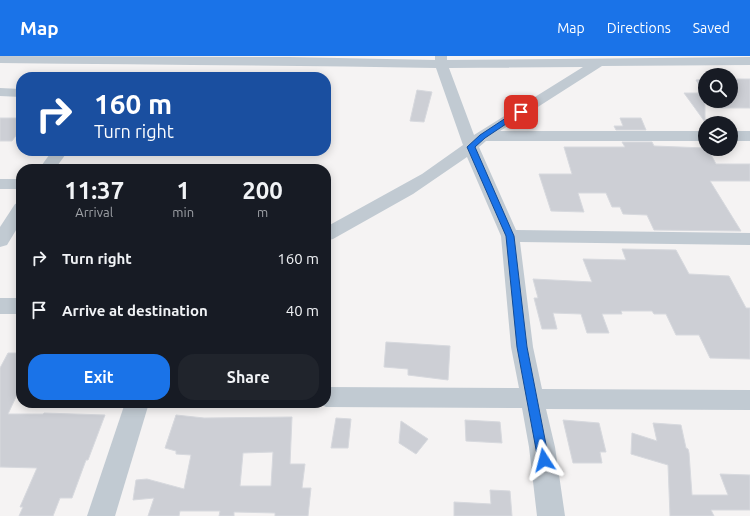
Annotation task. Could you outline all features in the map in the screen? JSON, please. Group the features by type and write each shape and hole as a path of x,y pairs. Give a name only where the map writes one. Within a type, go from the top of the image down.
{"street":[{"path":"0,59 748,60"},
{"path":"106,72 116,59"},
{"path":"441,60 510,236 522,347 542,447 551,516"},
{"path":"331,232 431,175 473,140 605,61"},
{"path":"0,92 16,93"},
{"path":"473,140 698,136"},
{"path":"738,136 750,136"},
{"path":"0,184 16,184"},
{"path":"0,241 16,216"},
{"path":"510,236 750,239"},
{"path":"0,306 16,306"},
{"path":"331,397 750,400"},
{"path":"101,516 135,408"}],"building":[{"path":"738,79 750,79 750,108 738,108"},
{"path":"417,90 432,92 424,122 410,121"},
{"path":"684,93 698,93 698,108 705,108 705,116 701,116"},
{"path":"0,118 16,118 16,136 12,141 0,141"},
{"path":"620,118 641,118 646,130 616,130 614,126 623,126"},
{"path":"622,142 652,142 654,146 698,148 698,156 712,156 716,164 750,164 750,181 710,181 741,231 654,230 647,215 623,214 620,207 612,207 606,193 578,193 584,212 551,211 539,174 572,174 564,147 625,147"},
{"path":"622,249 676,250 689,274 729,276 746,308 750,308 750,359 710,358 699,335 676,335 666,314 654,314 652,311 621,311 622,314 602,314 609,333 587,333 581,314 553,313 557,329 542,329 534,298 538,298 533,279 592,282 583,259 626,260"},
{"path":"386,342 450,346 448,380 408,375 408,369 384,367"},
{"path":"8,353 16,353 16,397 8,414 44,413 105,415 72,498 60,498 53,516 19,516 23,507 20,507 37,468 0,467 0,368"},
{"path":"176,415 204,418 292,417 290,464 305,464 302,488 311,488 308,516 275,516 275,513 234,512 234,516 219,516 220,511 180,511 179,516 148,516 154,498 133,500 136,480 147,479 184,489 191,455 176,454 176,451 165,448","holes":["273,452 271,486 240,486 243,453"]},
{"path":"336,418 351,419 348,448 331,448"},
{"path":"465,420 500,422 502,443 466,441"},
{"path":"563,420 599,423 606,452 600,452 602,463 573,463"},
{"path":"401,421 428,439 416,454 399,443"},
{"path":"653,423 681,425 686,448 688,449 689,453 692,495 728,495 720,474 750,475 750,510 711,510 714,516 670,516 668,465 631,454 632,433 657,441"},
{"path":"490,490 510,491 512,516 454,516 454,502 491,504"}],"route":[{"path":"521,112 482,136 471,147 510,236 522,347 544,460"}]}
